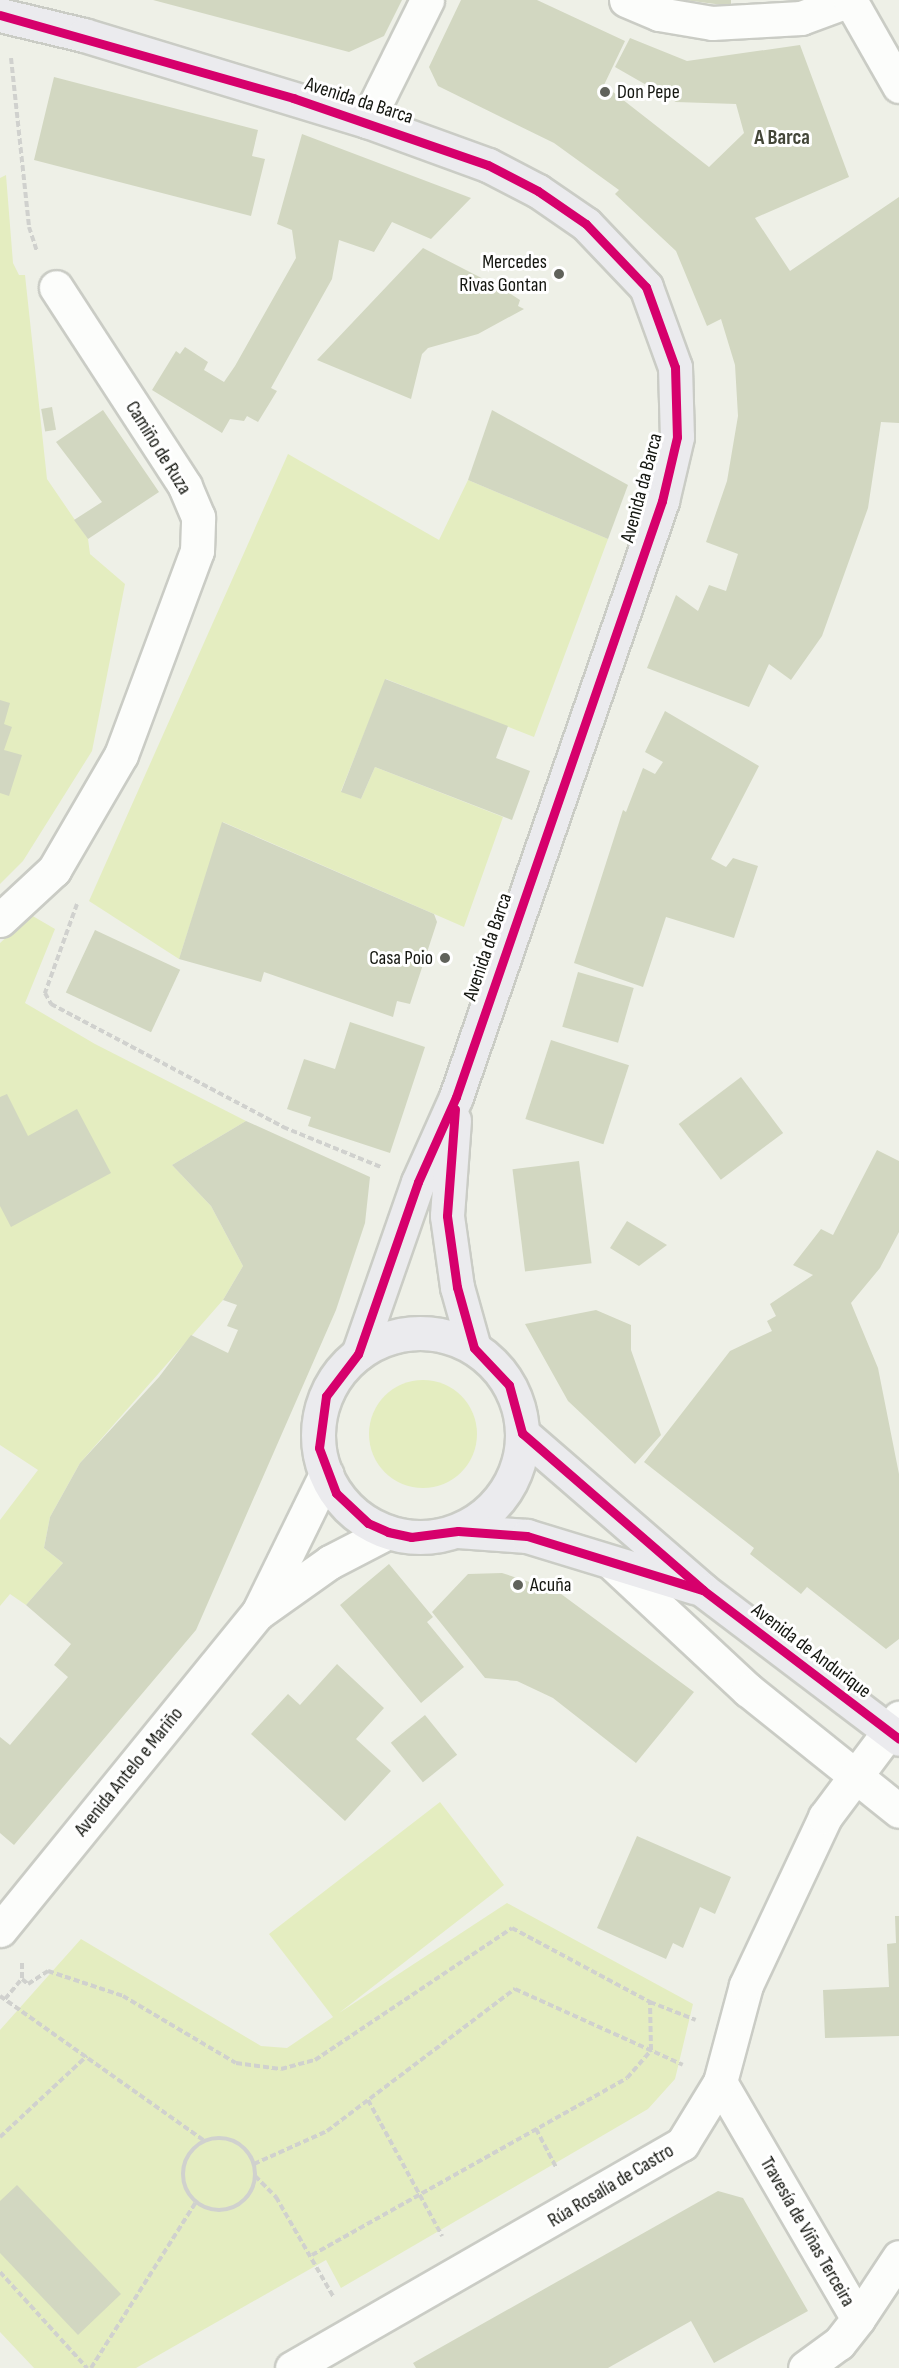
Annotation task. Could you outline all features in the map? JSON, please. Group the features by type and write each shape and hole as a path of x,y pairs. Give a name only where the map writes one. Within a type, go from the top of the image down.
{"main road":[{"name":"Avenida da Barca","path":"8,17 367,121 488,165 538,191 586,224 646,287 675,367 677,437 662,501 456,1097"},
{"path":"358,1354 418,1182 456,1097"},
{"path":"456,1097 447,1216 457,1287 474,1348"},
{"path":"458,1531 498,1502 520,1458 522,1433 509,1385 474,1348 451,1338 419,1333 379,1342 358,1354 339,1373 324,1404 319,1448 326,1474 351,1510 388,1532 411,1537 458,1531 527,1536 615,1566 702,1590"},
{"name":"Avenida de Andurique","path":"522,1433 702,1590 895,1729"}],"street":[{"path":"367,121 427,0"},
{"path":"626,0 659,14 712,23 801,18 850,0 899,86"},
{"name":"Camiño de Ruza","path":"0,920 54,870 121,755 197,551 198,517 185,486 56,287"},
{"name":"Avenida Antelo e Mariño","path":"0,1930 258,1613 326,1474"},
{"name":"Avenida Antelo e Mariño","path":"258,1613 330,1562 388,1532"},
{"path":"615,1566 748,1690 854,1779 899,1811"},
{"name":"Rúa Rosalía de Castro","path":"292,2368 354,2336 682,2144 720,2082 746,1985 781,1906 825,1817 895,1729"},
{"name":"Travesía de Viñas Terceira","path":"720,2082 858,2319 840,2343 805,2368"},
{"path":"858,2319 899,2257"}],"path":[{"path":"8,17 10,66 30,227 40,262 56,287"},
{"path":"54,870 78,904 45,993 51,1005 283,1127 418,1182"},
{"path":"28,1984 48,1971 123,1996 236,2063 281,2069 315,2060 512,1928 650,2002 733,2034"},
{"path":"22,1979 2,1997 206,2141"},
{"path":"254,2164 327,2131 515,1989 720,2082"},
{"path":"312,2255 627,2078 651,2050 650,2002"},
{"path":"0,2137 87,2056"},
{"path":"368,2100 421,2194 461,2274"},
{"path":"230,2140 241,2146 254,2164 253,2187 238,2205 217,2210 195,2202 184,2181 183,2168 195,2147 206,2141 230,2140"},
{"path":"255,2176 276,2197 312,2255 354,2336"},
{"path":"0,2272 89,2368 195,2202"}],"green space":[{"path":"6,175 13,263 19,275 25,275 47,479 88,539 90,554 125,584 92,751 23,861 0,884 0,178"},
{"path":"288,454 439,540 468,480 608,539 534,737 386,679 341,791 361,799 375,767 503,817 464,927 223,822 179,959 89,901"},
{"path":"31,915 55,929 25,1003 95,1044 246,1121 172,1165 211,1206 243,1266 223,1300 80,1463 50,1517 44,1548 63,1563 26,1605 10,1594 0,1606 0,1520 38,1470 0,1445 0,943"},
{"path":"423,1380 444,1384 461,1396 473,1413 477,1434 473,1455 461,1472 444,1484 423,1488 402,1484 385,1472 373,1455 369,1434 373,1413 385,1396 402,1384"},
{"path":"440,1802 504,1885 339,2013 507,1903 693,2004 675,2079 648,2109 341,2288 326,2260 136,2368 34,2368 0,2332 0,2030 81,1939 261,2046 287,2048 333,2017 269,1934"}],"building":[{"path":"153,0 402,0 384,36 349,52"},
{"path":"461,0 537,0 625,41 604,85 709,167 744,133 736,104 676,102 615,67 630,38 687,61 800,45 849,177 755,218 790,271 899,197 899,423 881,422 868,508 822,636 791,680 769,664 749,707 647,668 676,595 698,611 709,585 726,591 738,554 706,542 727,481 738,416 735,365 721,319 707,326 676,251 615,194 619,190 554,143 438,86 429,67"},
{"path":"684,0 731,0 731,6"},
{"path":"54,77 258,130 252,156 265,159 251,216 34,160"},
{"path":"302,134 471,198 431,239 392,222 374,252 339,240 332,279 271,388 277,391 258,422 247,416 244,421 230,419 222,433 152,390 176,351 180,354 185,347 208,362 204,370 224,382 235,366 296,258 292,230 277,224"},
{"path":"423,248 503,289 520,300 518,306 524,309 478,334 428,348 422,354 411,399 317,360"},
{"path":"52,407 56,430 45,432 41,409"},
{"path":"103,410 159,492 88,539 74,520 102,502 56,442"},
{"path":"492,410 628,485 608,539 468,480"},
{"path":"385,679 508,726 496,758 530,771 512,820 375,767 361,799 341,792"},
{"path":"0,700 10,703 4,724 12,727 4,750 22,755 9,796 0,793"},
{"path":"665,711 759,766 711,859 726,867 733,858 758,866 734,938 666,917 643,987 574,963 623,810 626,812 643,768 655,774 663,762 645,752"},
{"path":"222,822 434,914 437,922 410,1004 397,1001 393,1017 264,972 261,982 179,959"},
{"path":"95,930 180,970 151,1032 66,993"},
{"path":"578,972 634,988 618,1043 562,1027"},
{"path":"350,1022 425,1047 390,1153 308,1126 311,1117 287,1109 304,1059 335,1069"},
{"path":"551,1040 629,1065 603,1144 525,1119"},
{"path":"741,1077 783,1133 721,1180 679,1124"},
{"path":"7,1094 28,1136 77,1109 111,1173 11,1227 0,1206 0,1097"},
{"path":"246,1121 370,1177 365,1223 336,1310 196,1630 14,1845 0,1833 0,1737 10,1745 68,1677 54,1665 71,1644 26,1605 63,1563 44,1548 50,1517 80,1463 159,1377 191,1335 228,1353 238,1330 227,1326 237,1305 223,1300 243,1266 211,1206 172,1165"},
{"path":"877,1150 899,1161 899,1232 880,1268 851,1303 878,1368 899,1474 899,1639 886,1649 807,1587 801,1594 750,1554 754,1548 644,1462 730,1351 772,1331 767,1321 776,1316 770,1304 813,1275 793,1265 821,1229 833,1235"},
{"path":"579,1161 592,1263 525,1271 512,1169"},
{"path":"627,1221 667,1245 639,1266 610,1248"},
{"path":"596,1310 631,1325 631,1350 661,1435 635,1464 568,1401 525,1324"},
{"path":"389,1564 433,1617 427,1622 464,1667 421,1703 340,1605"},
{"path":"502,1573 557,1591 694,1692 636,1763 553,1698 517,1681 485,1678 432,1612 468,1574"},
{"path":"337,1664 384,1708 356,1739 391,1771 345,1821 251,1734 288,1694 300,1705"},
{"path":"425,1715 457,1755 423,1782 391,1743"},
{"path":"637,1836 731,1877 715,1914 700,1907 683,1948 673,1943 666,1959 597,1928"},
{"path":"895,1916 899,1916 899,2036 825,2038 823,1990 889,1987 887,1944 896,1943"},
{"path":"17,2185 121,2294 78,2335 0,2253 0,2201"},
{"path":"718,2191 743,2198 808,2311 714,2363 691,2321 608,2368 416,2368 413,2363"}],"cycle path":[{"path":"0,15 293,98 488,165 538,191 586,224 646,287 675,367 677,437 662,501 456,1097 418,1182 358,1354 326,1396 319,1448 336,1493 368,1523 388,1532 411,1537 458,1531 527,1536 703,1590"},
{"path":"455,1109 447,1216 457,1287 474,1348 509,1385 522,1433 703,1590 899,1739"}],"place":[{"name":"Don Pepe","path":"605,92"},
{"name":"Mercedes Rivas Gontan","path":"559,274"},
{"name":"Casa Poio","path":"445,958"},
{"name":"Acuña","path":"518,1585"}],"district":[{"name":"A Barca","path":"782,138"}]}
